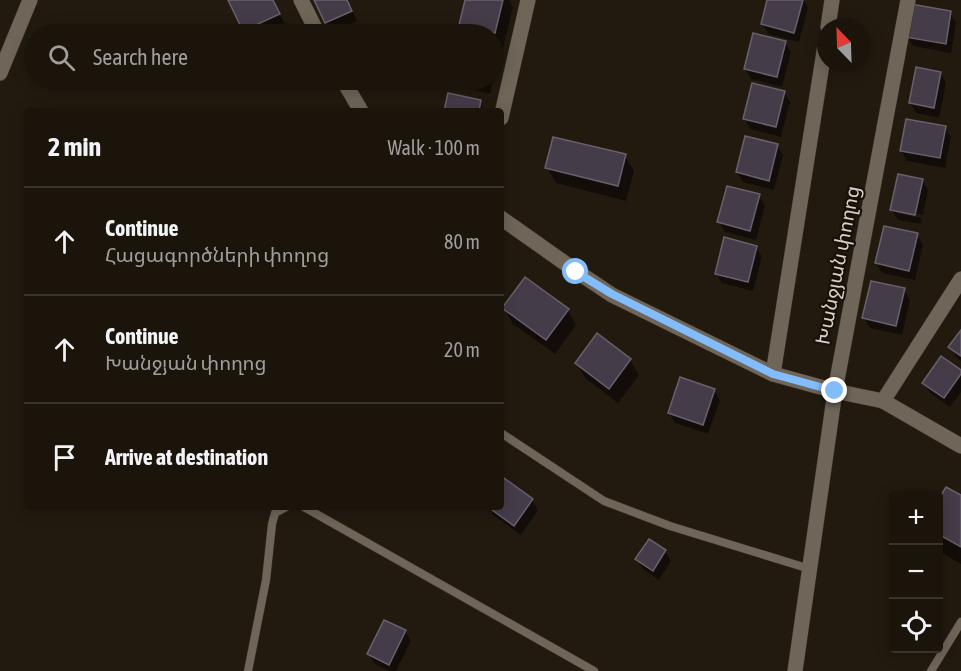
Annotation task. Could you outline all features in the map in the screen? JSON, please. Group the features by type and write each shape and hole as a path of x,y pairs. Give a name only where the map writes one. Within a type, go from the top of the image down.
{"street":[{"path":"0,73 30,0"},
{"path":"301,0 313,24"},
{"path":"503,108 528,0"},
{"path":"829,18 832,0"},
{"name":"Խանջյան փողոց","path":"795,671 835,391 908,0"},
{"path":"773,374 821,72"},
{"path":"349,90 359,108"},
{"path":"504,220 576,272 612,294 773,374 883,401 961,447"},
{"path":"883,401 961,279"}],"lane":[{"path":"504,435 604,501 670,526 810,569"},
{"path":"248,671 266,580 272,524 275,513 280,510"},
{"path":"309,510 594,671"},
{"path":"931,671 961,622"}],"building":[{"path":"228,0 273,0 280,14 258,24 240,24"},
{"path":"314,0 347,0 352,11 325,23"},
{"path":"465,0 503,0 497,24 459,24"},
{"path":"767,0 803,0 794,33 761,24"},
{"path":"911,4 951,11 946,44 905,37"},
{"path":"753,33 786,41 777,77 744,69"},
{"path":"916,67 941,72 934,108 909,103"},
{"path":"752,83 785,91 776,127 743,119"},
{"path":"448,93 481,100 480,108 445,108"},
{"path":"906,119 946,126 940,158 900,151"},
{"path":"745,136 778,144 769,181 736,172"},
{"path":"553,137 626,154 618,186 545,168"},
{"path":"898,174 923,179 915,215 890,210"},
{"path":"727,186 760,194 750,231 717,222"},
{"path":"884,226 918,233 909,271 875,263"},
{"path":"724,237 757,246 748,282 715,274"},
{"path":"525,277 569,309 546,340 504,309 504,305"},
{"path":"871,281 905,288 896,326 862,318"},
{"path":"961,330 961,356 948,347"},
{"path":"597,333 631,359 609,389 575,363"},
{"path":"941,356 961,370 961,374 944,398 922,383"},
{"path":"680,377 715,389 703,425 668,413"},
{"path":"504,478 533,499 514,526 492,510 504,510"},
{"path":"946,487 961,495 961,547 943,537 943,492"},
{"path":"649,539 666,550 653,571 635,559"},
{"path":"384,620 406,630 389,665 367,654"}],"route":[{"path":"576,272 612,294 773,374 835,391"}]}
